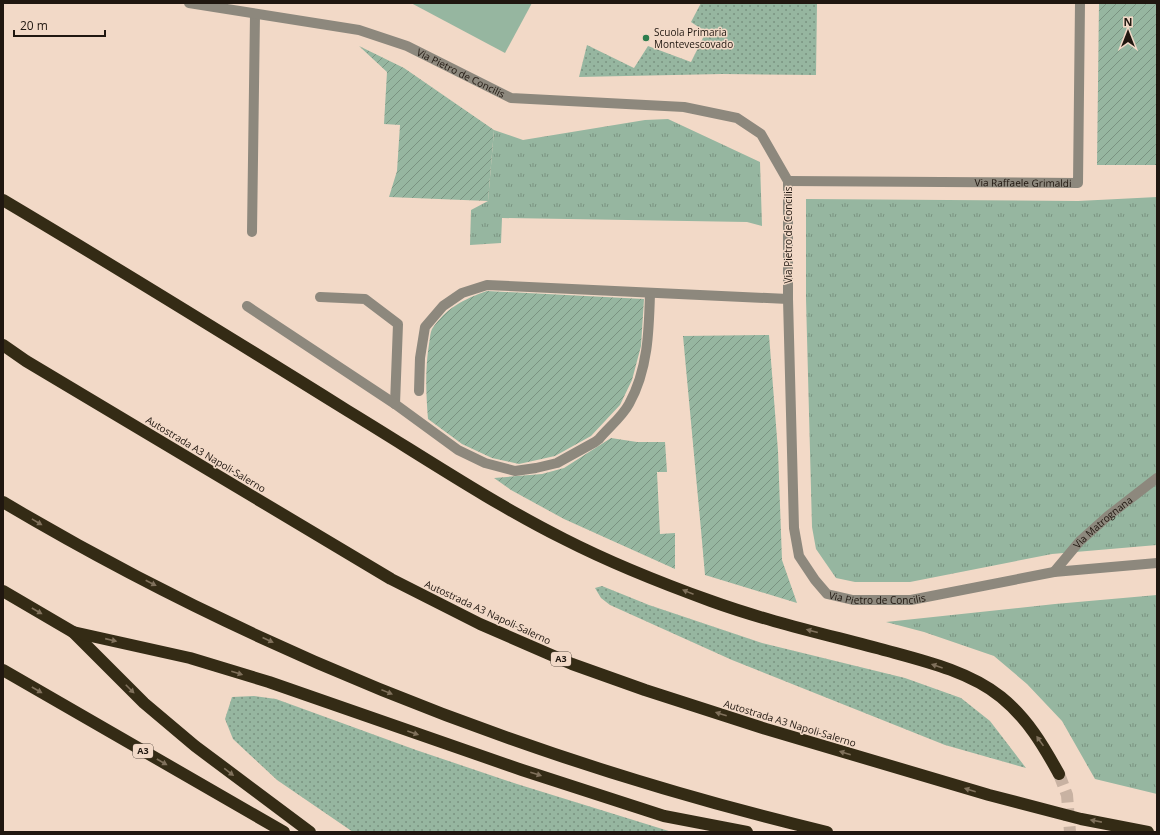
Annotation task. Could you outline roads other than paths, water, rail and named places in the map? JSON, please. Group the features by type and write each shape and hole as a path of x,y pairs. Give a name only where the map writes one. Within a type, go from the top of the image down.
{"highway":[{"path":"3,200 464,482 564,539 610,560 711,601 766,620 916,659 953,671 980,684 1000,696 1024,719 1043,744 1059,774"},
{"name":"Autostrada A3 Napoli-Salerno","path":"3,346 391,579 480,624 572,664 645,690 766,729 989,795 1081,819 1148,832"},
{"path":"3,502 67,540 183,600 331,670 428,709 534,748 631,778 762,817 827,832"},
{"path":"3,591 73,632 144,703 194,746 310,832"},
{"path":"73,632 190,658 269,682 522,770 664,816 747,832"},
{"name":"A3","path":"3,670 284,832"}],"street":[{"name":"Via Pietro de Concilis","path":"189,3 215,5 255,14 359,30 400,44 511,98 684,107 737,118 761,134 788,181 788,300 794,528 799,556 815,580 827,594 853,600 911,600 1054,572 1157,563"},
{"name":"Via Raffaele Grimaldi","path":"788,181 1078,183 1080,3"},
{"path":"252,232 255,14"},
{"path":"419,391 420,358 425,327 443,306 462,293 487,285 788,300"},
{"path":"248,306 395,404 458,450 486,463 515,471 536,468 557,462 599,439 628,405 638,382 648,347 650,293"},
{"path":"320,297 364,300 398,324 395,404"},
{"name":"Via Matrognana","path":"1054,572 1080,541 1108,516 1157,478"}],"tunnel":[{"path":"1059,774 1067,795 1070,832"}],"place":[{"name":"Scuola Primaria Montevescovado","path":"646,38"}]}
